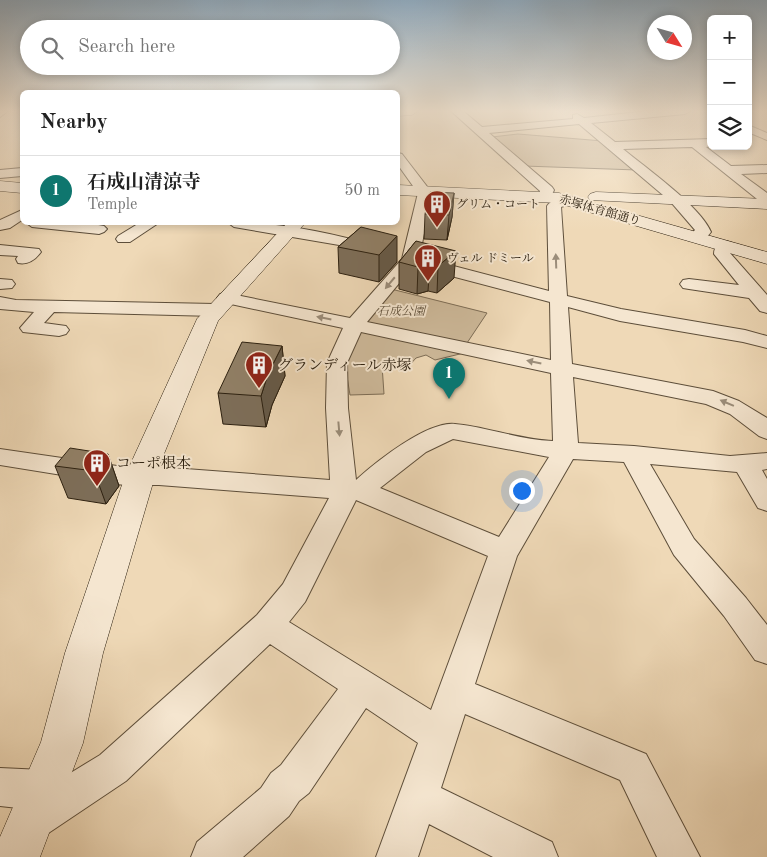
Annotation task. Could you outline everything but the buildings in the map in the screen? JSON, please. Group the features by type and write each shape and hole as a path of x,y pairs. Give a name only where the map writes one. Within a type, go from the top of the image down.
{"street":[{"path":"502,151 547,190 545,196"},
{"path":"620,151 677,200 703,232 696,237"},
{"path":"704,151 767,200"},
{"path":"353,490 337,408 337,363 355,324 410,260 424,191 400,160"},
{"path":"729,170 767,169"},
{"path":"0,174 20,172"},
{"path":"0,186 20,188"},
{"name":"赤塚体育館通り","path":"400,190 545,196 568,200 767,258"},
{"path":"397,857 505,551 566,450 560,368 554,206 559,202 568,200 595,197 767,204"},
{"path":"61,225 99,229"},
{"path":"124,239 148,225"},
{"path":"269,225 293,227 620,315 745,336 767,342"},
{"path":"16,857 62,743 84,653 140,476 208,319 293,227"},
{"path":"726,246 722,250 722,254 767,308"},
{"path":"0,250 33,252 24,259"},
{"path":"690,284 755,293"},
{"path":"59,330 30,328 66,289"},
{"path":"0,303 51,306 220,304 355,324 724,401 739,408 767,431"},
{"path":"36,806 113,768 268,625 294,592 342,502 353,490 441,433 453,431 544,449 634,454 730,464 756,462 767,501"},
{"path":"634,454 639,467 684,548 735,608 767,650"},
{"path":"0,457 124,476 353,490 505,551"},
{"path":"268,625 439,736"},
{"path":"212,857 276,802 284,786 295,779 361,686"},
{"path":"454,692 634,768 679,857"},
{"path":"0,787 16,790 36,806"},
{"path":"418,798 537,857"}],"green space":[{"path":"507,151 615,151 637,170 524,166"},
{"name":"石成公園","path":"391,289 487,313 467,343 370,324 366,321"},
{"path":"366,331 464,353 435,360 426,355 416,358 407,368 393,360 382,365 384,394 350,395 345,364 359,333"}],"place":[{"name":"グリム・コート","path":"437,228"},
{"name":"ヴェル ドミール","path":"428,282"},
{"name":"グランディール赤塚","path":"259,389"},
{"name":"石成山清涼寺","path":"449,399"},
{"name":"コーポ根本","path":"97,487"}]}
